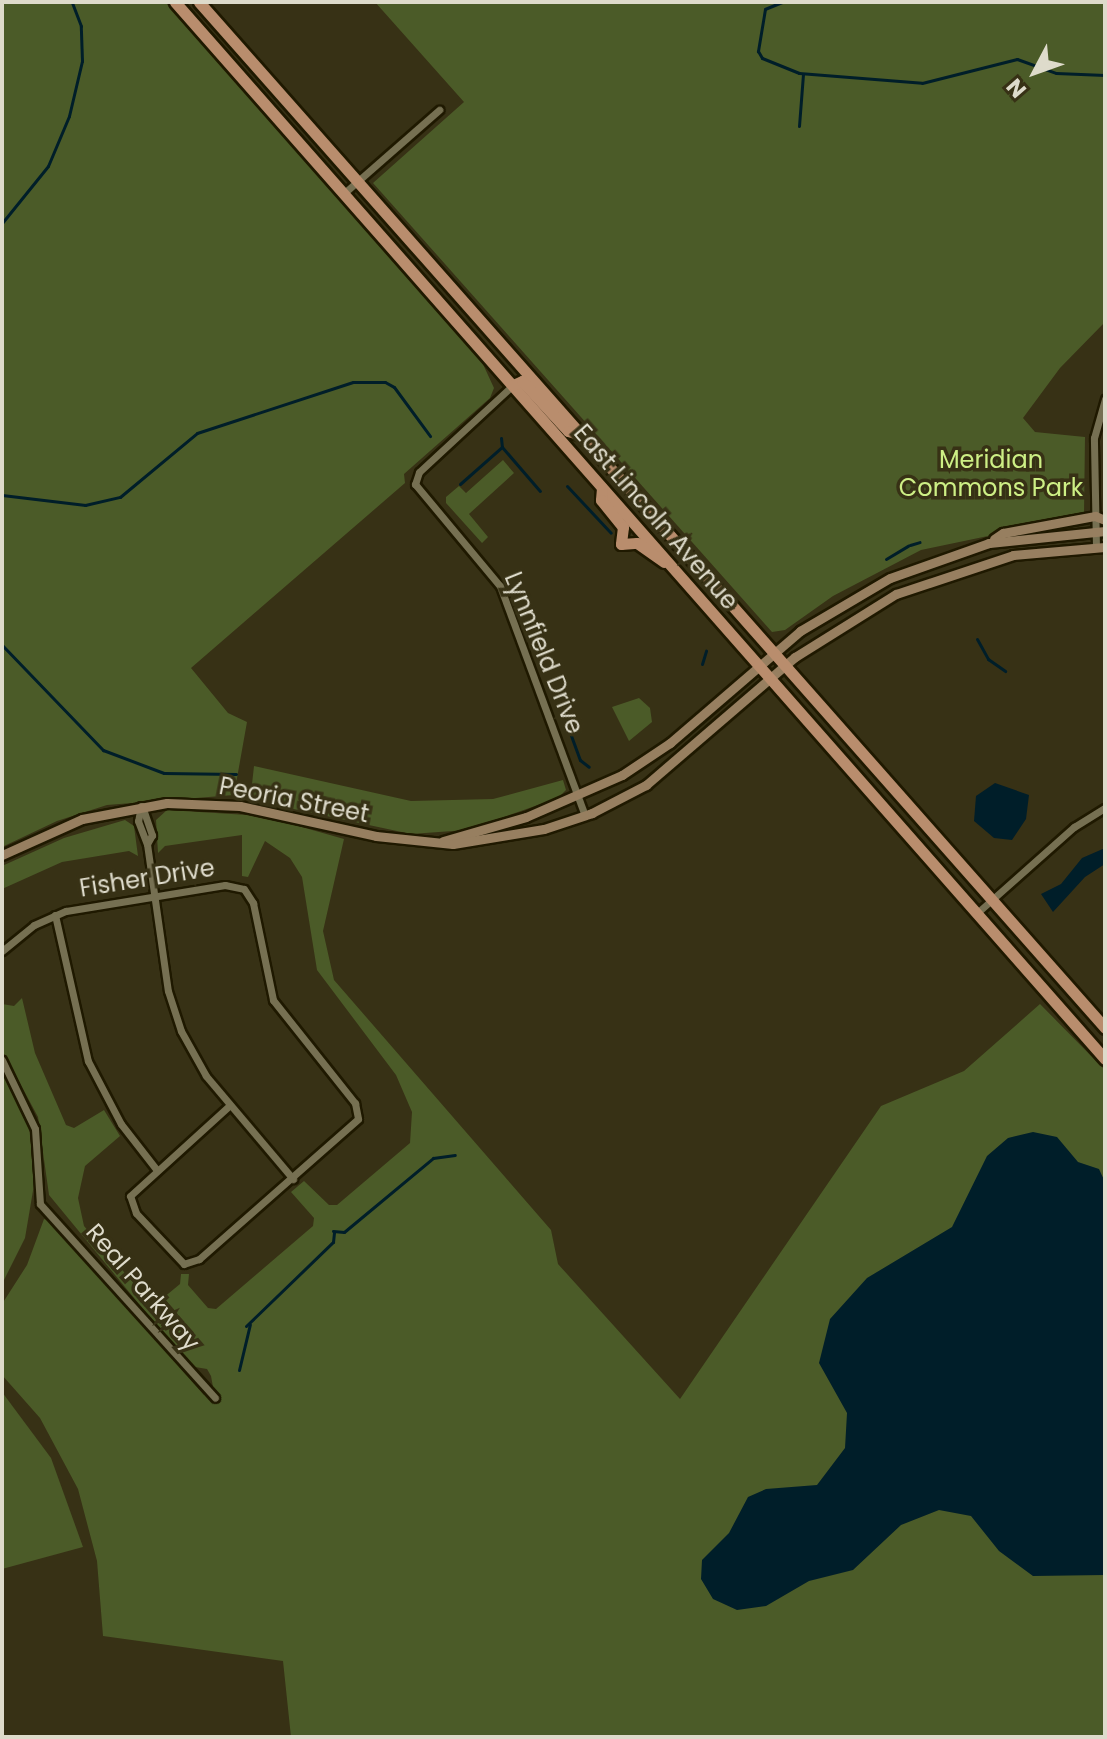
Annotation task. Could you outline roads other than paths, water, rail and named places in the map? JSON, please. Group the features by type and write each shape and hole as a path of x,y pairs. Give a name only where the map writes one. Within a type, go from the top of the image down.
{"main road":[{"name":"East Lincoln Avenue","path":"175,2 1105,1059"},
{"name":"East Lincoln Avenue","path":"199,2 787,664 1105,1028"},
{"path":"207,39 221,27"},
{"path":"513,385 522,381 568,431 584,436"},
{"path":"602,488 601,500 623,527 621,544 637,543 669,564"},
{"path":"989,543 1003,533 1100,518"},
{"path":"775,651 879,583 989,543 1100,530"},
{"path":"770,680 787,664 860,612 937,576 1013,555 1100,547"},
{"name":"Peoria Street","path":"443,841 514,822 577,796 660,751 775,651"},
{"name":"Peoria Street","path":"2,855 70,823 141,805 233,805 384,838 495,841 585,816 638,790 770,680"}],"street":[{"path":"343,194 439,110"},
{"name":"Lynnfield Drive","path":"513,385 415,480 500,586 585,816"},
{"path":"1100,547 1094,435 1105,399"},
{"path":"141,805 138,821 147,844 176,1020 198,1064 293,1179 186,1264 172,1256 131,1204 134,1188 230,1105"},
{"path":"977,913 1074,827 1105,808"},
{"name":"Fisher Drive","path":"2,951 55,915 225,885 247,891 275,1005 356,1105 355,1125 293,1179"},
{"path":"55,915 88,1061 118,1118 156,1169"},
{"name":"Real Parkway","path":"2,1060 35,1129 40,1204 215,1398"}],"water":[{"path":"995,783 1029,795 1026,819 1012,840 994,838 974,821 976,796"},
{"path":"1105,848 1105,864 1085,877 1053,912 1041,894 1061,884 1082,858"},
{"path":"1033,1132 1057,1137 1078,1162 1099,1169 1105,1182 1105,1575 1033,1576 999,1551 971,1516 939,1510 901,1525 853,1570 809,1581 766,1606 737,1610 713,1599 701,1579 702,1560 729,1533 748,1497 766,1489 817,1485 845,1448 847,1413 819,1363 830,1319 867,1278 952,1227 987,1156 1008,1138"}],"waterway":[{"path":"2,223 48,166 69,116 82,61 81,26 72,2"},
{"path":"782,2 765,9 758,51 762,58 799,73 922,83 1017,59 1056,73 1105,75"},
{"path":"799,126 803,74"},
{"path":"2,495 85,505 120,497 197,433 353,382 385,382 394,387 430,436"},
{"path":"501,438 502,447 540,491"},
{"path":"460,484 502,447"},
{"path":"567,486 611,533"},
{"path":"910,545 920,542"},
{"path":"886,559 908,546"},
{"path":"977,639 988,659 1005,671"},
{"path":"2,645 103,750 164,773 236,774"},
{"path":"702,664 706,651"},
{"path":"567,723 568,728"},
{"path":"572,724 577,724"},
{"path":"569,730 580,760 589,767"},
{"path":"333,1231 344,1232 433,1158 455,1155"},
{"path":"246,1326 333,1242 334,1232"},
{"path":"239,1370 250,1324"}],"park label":[{"name":"Meridian Commons Park","path":"991,474"}]}
